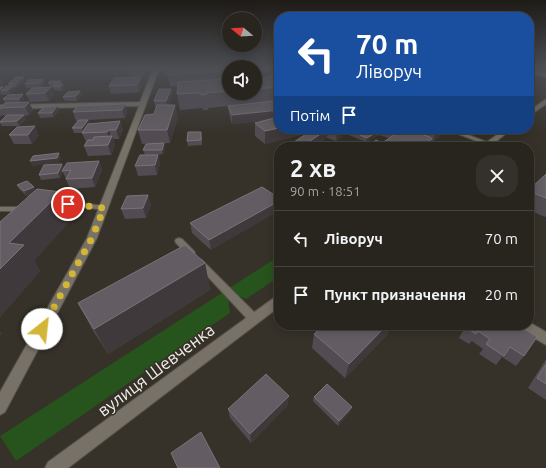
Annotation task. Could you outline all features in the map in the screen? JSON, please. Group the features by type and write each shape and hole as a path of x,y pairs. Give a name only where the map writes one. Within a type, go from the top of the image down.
{"street":[{"path":"0,408 92,238 149,91"},
{"path":"534,110 546,101"},
{"path":"0,107 144,104"},
{"path":"490,142 501,134"},
{"name":"вулиця Шевченка","path":"54,468 274,304"},
{"path":"531,330 546,339"}],"lane":[{"path":"460,134 479,142"},
{"path":"48,206 68,204 104,208"},
{"path":"0,209 28,211"},
{"path":"179,241 192,260 254,319"}],"green space":[{"path":"274,259 274,280 246,299 227,291 230,313 16,461 0,436"}],"building":[{"path":"29,91 47,91 45,93 26,94"},
{"path":"80,91 76,96 63,97 68,92"},
{"path":"158,91 170,91 166,101 154,101"},
{"path":"177,91 222,91 201,95 201,93 177,94"},
{"path":"23,94 19,99 3,99 8,95"},
{"path":"274,101 274,111 232,115 228,106"},
{"path":"29,102 25,107 0,108 5,103"},
{"path":"125,104 122,110 73,112 77,106"},
{"path":"157,105 175,105 167,130 138,130 145,115 154,114"},
{"path":"57,106 52,113 38,113 44,107"},
{"path":"7,115 24,115 17,121 0,122"},
{"path":"274,118 274,129 265,131 255,123"},
{"path":"79,120 88,120 82,128 72,128"},
{"path":"120,121 116,130 109,130 107,132 82,133 88,124"},
{"path":"35,126 28,135 9,135 17,127"},
{"path":"188,132 201,132 201,140 187,141"},
{"path":"306,134 320,134 308,142 294,142"},
{"path":"358,134 374,134 367,138"},
{"path":"391,134 421,134 432,139 428,142 384,142 394,135"},
{"path":"112,136 108,145 84,146 88,140 93,140 94,137"},
{"path":"164,143 162,150 143,150 146,144"},
{"path":"59,153 57,158 30,161 33,156"},
{"path":"140,155 158,155 155,165 135,166"},
{"path":"99,161 92,178 66,179 71,170 62,171 67,163"},
{"path":"62,164 58,173 39,175 44,165"},
{"path":"546,174 546,198 534,193 534,185"},
{"path":"27,181 34,187 24,191 17,185"},
{"path":"262,187 274,195 274,204 209,240 190,223"},
{"path":"37,189 61,192 9,243 24,245 0,269 0,222"},
{"path":"148,195 143,208 121,209 127,196"},
{"path":"185,245 205,263 94,329 78,303"},
{"path":"318,330 382,330 349,364 314,334"},
{"path":"470,330 526,330 537,337 524,356 510,347 504,356 486,344 490,339 478,331 476,334"},
{"path":"546,364 546,384 537,378"},
{"path":"266,374 289,396 250,434 228,409"},
{"path":"327,384 352,407 339,421 314,397"},
{"path":"201,432 220,468 178,468 171,453"}],"route":[{"path":"42,329 92,238 104,208 68,204"}]}
